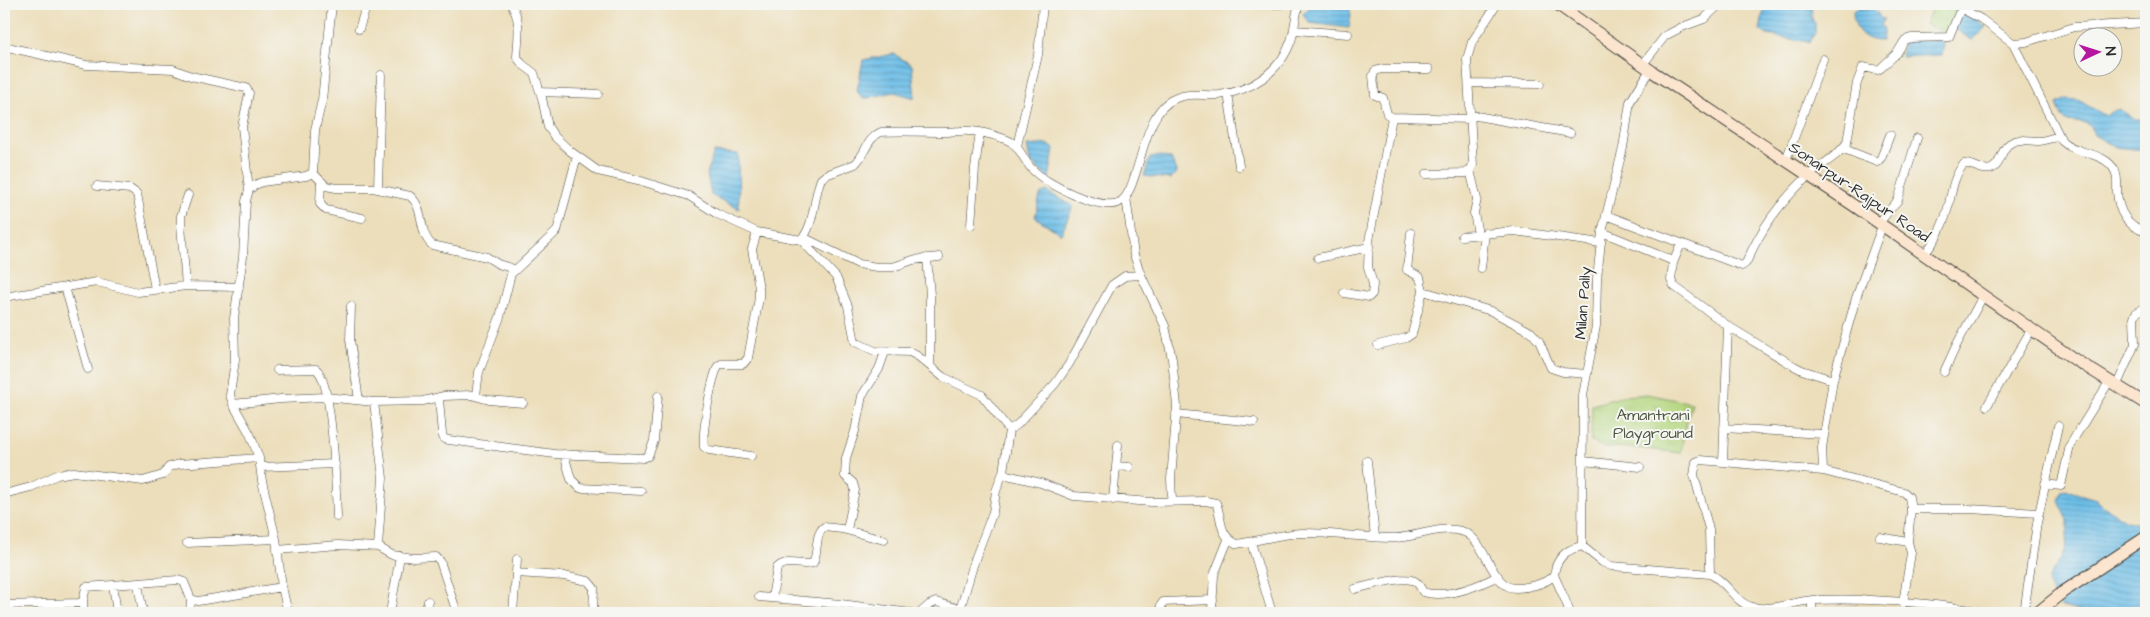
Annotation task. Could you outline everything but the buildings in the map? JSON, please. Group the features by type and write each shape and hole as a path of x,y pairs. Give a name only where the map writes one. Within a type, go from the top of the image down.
{"main road":[{"name":"Sonarpur-Rajpur Road","path":"1557,4 1646,67 1881,224 2031,330 2112,384 2146,404"},
{"path":"2037,613 2063,592 2146,537"}],"street":[{"path":"332,4 322,100 315,130 313,173 326,186 378,189 406,194 414,199 427,239 432,245 487,257 498,264 514,269"},
{"path":"359,29 367,4"},
{"path":"511,4 517,12 520,25 517,57 522,64 534,73 548,127 561,144 598,171 638,180 689,196 717,214 757,232 802,238 858,264 893,267 927,258 939,257"},
{"path":"1017,146 1038,54 1043,4"},
{"path":"1264,4 1281,4"},
{"path":"1172,501 1170,479 1176,414 1172,359 1165,326 1141,275 1131,240 1126,197 1159,110 1165,104 1180,96 1228,93 1254,83 1274,69 1284,57 1294,30 1299,4"},
{"path":"1426,174 1466,173 1474,165 1468,59 1472,42 1497,4"},
{"name":"Milan Pally","path":"1582,546 1583,395 1596,326 1597,279 1602,232 1623,148 1630,102 1646,67 1665,36 1704,19 1720,4"},
{"path":"1606,215 1742,266 1746,262 1760,232 1775,210 1808,176 1844,149 1847,142 1857,83 1863,67 1878,70 1897,53 1905,40 1911,38 1949,37 1957,5 1982,19 2013,43 2059,137 2067,146 2095,155 2112,167 2116,173 2117,193 2126,220 2135,229 2146,232"},
{"path":"2013,43 2026,42 2074,27 2146,24"},
{"path":"1294,30 1348,34"},
{"path":"12,48 86,65 173,69 191,76 246,88 249,93 242,127 250,190 246,202 234,318 235,360 230,395 250,434 259,458 262,480 276,539 282,587 288,613"},
{"path":"1786,160 1824,59"},
{"path":"1429,69 1382,69 1375,71 1373,90 1375,94 1384,98 1387,114 1392,117 1471,117 1570,133"},
{"path":"378,189 381,75"},
{"path":"1469,83 1540,84"},
{"path":"540,92 598,94"},
{"path":"1228,93 1239,166"},
{"path":"1344,293 1369,297 1372,294 1373,284 1368,267 1369,247 1392,117"},
{"path":"802,238 822,179 826,174 849,167 858,160 874,136 881,132 980,132 1006,139 1017,146 1034,171 1053,185 1102,203 1116,203 1126,197"},
{"path":"971,225 975,168 980,132"},
{"path":"1844,149 1876,162 1881,158 1890,135"},
{"path":"1924,254 1932,244 1944,219 1951,190 1960,168 1964,164 1971,164 1984,170 1991,169 1997,164 2009,143 2018,140 2042,141 2059,137"},
{"path":"1823,471 1823,434 1833,380 1856,298 1881,224 1898,200 1916,138"},
{"path":"476,395 479,372 497,327 509,280 514,269 527,261 557,231 561,222 577,156"},
{"path":"1470,170 1477,199 1474,213 1482,234 1481,268"},
{"path":"250,190 262,182 306,176 313,173"},
{"path":"321,181 320,204 326,210 362,218"},
{"path":"98,186 130,189 137,194 155,289"},
{"path":"186,286 181,216 188,196"},
{"path":"751,456 709,450 704,447 703,440 708,406 718,366 721,364 743,364 748,358 759,298 752,249 757,232"},
{"path":"1462,236 1528,232 1601,243"},
{"path":"1602,232 1667,258 1673,263"},
{"path":"1378,345 1406,338 1412,334 1423,291 1420,277 1407,270 1411,233"},
{"path":"802,238 836,277 848,306 855,342 875,351 910,352 930,365 943,378 982,395 1009,430 1003,472 996,491 993,512 975,560 960,611 932,602 920,613"},
{"path":"1681,244 1673,263 1671,280 1674,286 1728,326 1802,370 1833,380"},
{"path":"1318,258 1369,247"},
{"path":"927,258 930,295 930,365"},
{"path":"1009,430 1017,425 1055,384 1076,351 1112,285 1126,276 1141,275"},
{"path":"4,297 96,282 106,283 130,292 186,286 238,287"},
{"path":"65,287 88,369"},
{"path":"1423,291 1491,311 1536,336 1550,368 1563,372 1587,374"},
{"path":"1944,372 1956,344 1983,296"},
{"path":"352,306 350,340 359,400"},
{"path":"2045,484 2060,486 2070,444 2112,384 2135,344 2134,318 2136,313 2146,307"},
{"path":"1723,462 1728,326"},
{"path":"1987,406 2031,330"},
{"path":"847,530 855,490 854,483 845,476 846,458 855,431 862,396 879,369 884,352"},
{"path":"277,370 316,369 320,372 326,397 335,464 336,517"},
{"path":"233,404 281,398 326,397 374,402 476,395 489,400 523,403"},
{"path":"439,399 444,438 564,454 643,458 648,456 654,441 658,396"},
{"path":"374,402 383,478 378,547"},
{"path":"1176,414 1254,422"},
{"path":"2024,613 2039,513 2058,426"},
{"path":"1724,428 1823,434"},
{"path":"1113,500 1118,445"},
{"path":"564,454 571,479 580,488 640,491"},
{"path":"4,494 31,487 57,475 74,472 143,481 163,475 169,467 179,464 259,458"},
{"path":"1710,574 1709,529 1694,475 1694,465 1698,460 1823,471 1904,492 1909,497 1911,509 1908,542 1911,553 1903,603"},
{"path":"1367,461 1374,537"},
{"path":"1583,461 1640,467"},
{"path":"261,467 335,464"},
{"path":"1116,466 1129,467"},
{"path":"1003,472 1007,475 1040,483 1074,496 1113,500 1206,501 1216,503 1224,534 1228,540 1237,544 1303,533 1398,538 1440,531 1463,531 1470,535 1498,576 1510,588 1534,586 1554,575"},
{"path":"1911,509 1969,509 2039,513"},
{"path":"772,598 774,576 780,564 813,563 818,533 821,528 829,526 884,540"},
{"path":"1880,537 1908,542"},
{"path":"187,543 276,539"},
{"path":"1210,613 1213,600 1214,575 1228,540"},
{"path":"1251,542 1272,613"},
{"path":"277,550 338,545 378,547 392,555 414,558 436,557 440,561 456,613"},
{"path":"1570,613 1567,602 1558,588 1554,575 1559,560 1566,552 1582,546 1602,562 1611,566 1710,574 1719,579 1743,603 1752,607 1764,608 1812,600 1850,600 1956,607 1988,613"},
{"path":"390,613 400,556"},
{"path":"513,613 517,559"},
{"path":"516,573 564,576 588,581 594,588 593,613"},
{"path":"1356,589 1397,580 1412,580 1417,582 1423,592 1434,594 1469,589 1498,576"},
{"path":"84,613 83,601 86,587 178,580 184,582 191,599 190,613"},
{"path":"138,584 142,613"},
{"path":"113,585 117,613"},
{"path":"191,599 198,600 282,587"},
{"path":"759,596 911,613"},
{"path":"1161,613 1163,602 1213,600"},
{"path":"1812,600 1812,613"},
{"path":"4,604 70,604 83,601"},
{"path":"425,613 428,602"}],"green space":[{"path":"1934,4 1953,4 1961,8 1950,34 1925,24"},
{"name":"Amantrani Playground","path":"1647,394 1692,403 1684,431 1681,453 1637,448 1604,447 1591,441 1592,405 1624,396"}],"water":[{"path":"1313,4 1320,4 1324,7 1333,4 1349,5 1351,15 1349,28 1309,23 1303,14"},
{"path":"1779,4 1808,4 1813,8 1812,16 1815,23 1815,33 1809,42 1767,35 1760,30 1764,9 1770,5 1771,8 1776,9"},
{"path":"1871,7 1880,18 1884,19 1881,26 1884,28 1882,41 1865,37 1855,24 1853,12 1858,8 1866,9"},
{"path":"1961,13 1976,19 1986,27 1972,40 1954,28"},
{"path":"1911,40 1942,41 1944,45 1942,55 1901,57 1903,45"},
{"path":"894,54 912,65 915,98 894,92 863,99 857,91 863,60"},
{"path":"2066,99 2078,100 2106,116 2119,109 2135,119 2146,119 2146,152 2115,147 2094,135 2091,127 2086,123 2066,121 2062,117 2057,104"},
{"path":"1048,144 1054,149 1049,179 1030,161 1027,146"},
{"path":"714,152 738,154 739,209 711,195 707,174"},
{"path":"1161,156 1171,159 1177,173 1171,179 1144,176 1150,158"},
{"path":"1046,191 1073,206 1061,234 1035,217 1040,195"},
{"path":"2066,490 2096,499 2103,506 2127,521 2139,524 2146,541 2146,598 2145,601 2138,604 2133,613 2085,613 2062,607 2057,603 2048,584 2049,578 2065,548 2068,520 2059,501 2062,491"}]}
